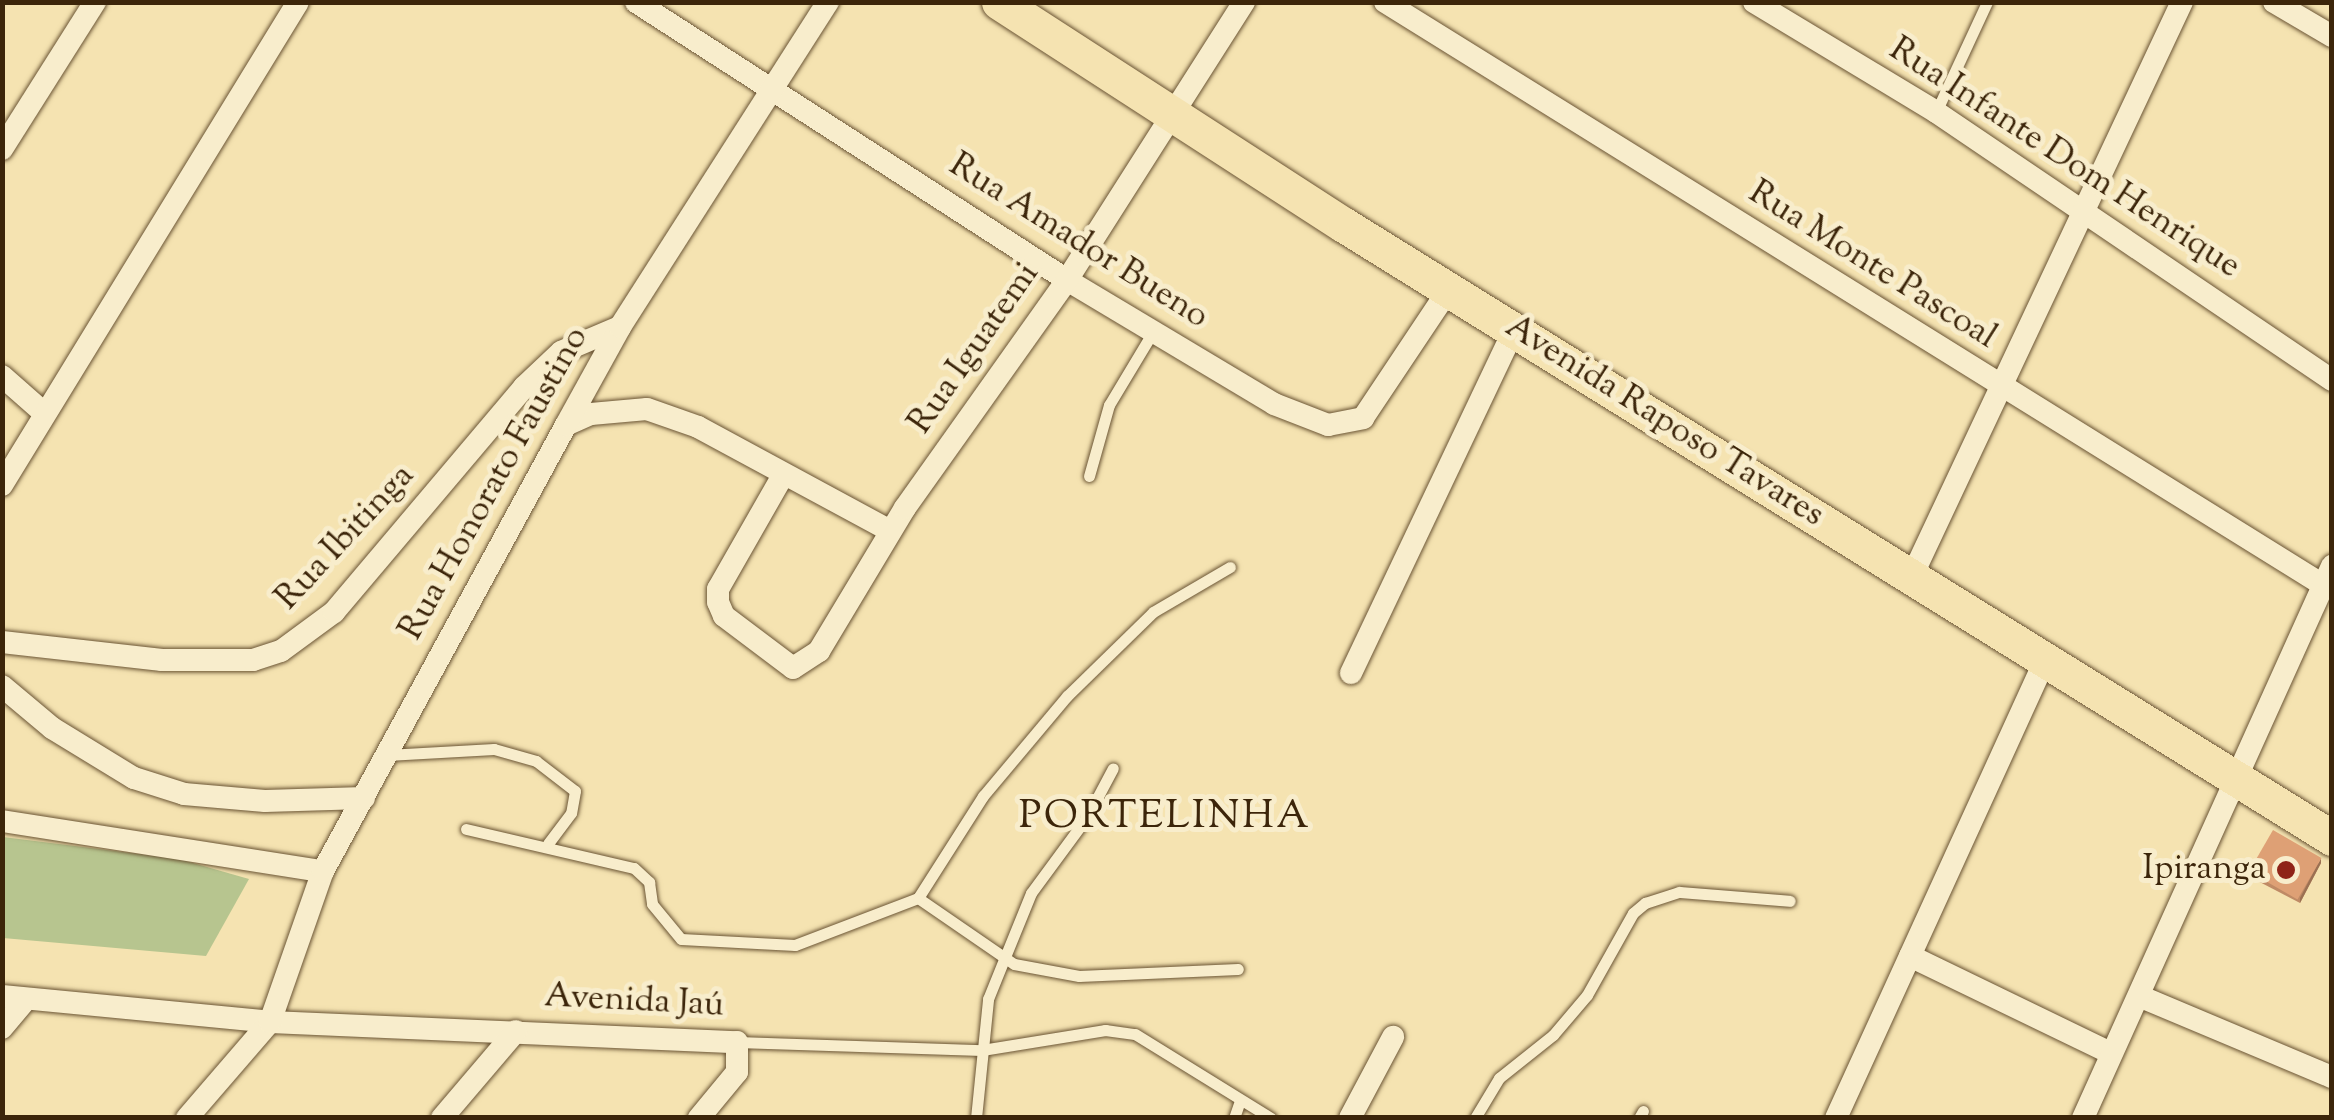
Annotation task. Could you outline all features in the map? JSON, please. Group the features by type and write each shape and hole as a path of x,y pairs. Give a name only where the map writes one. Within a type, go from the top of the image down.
{"main road":[{"name":"Avenida Raposo Tavares","path":"999,2 1173,109 1514,330 2332,838"}],"street":[{"path":"2,148 95,2"},
{"path":"2,486 298,2"},
{"name":"Rua Amador Bueno","path":"636,2 1067,280 1274,404 1328,425 1363,418 1449,289"},
{"name":"Rua Honorato Faustino","path":"270,1022 324,872 566,425 620,327 828,2"},
{"name":"Rua Iguatemi","path":"782,477 718,589 724,616 781,664 804,666 819,651 890,532 1067,280 1244,2"},
{"name":"Rua Monte Pascoal","path":"1385,2 1996,386 2327,575"},
{"name":"Rua Infante Dom Henrique","path":"1754,2 1782,10 2332,380"},
{"path":"1912,576 1996,386 2182,2"},
{"path":"2274,2 2332,36"},
{"name":"Rua Ibitinga","path":"2,642 162,660 253,660 281,651 334,612 524,387 561,352 620,327"},
{"path":"1351,673 1514,330"},
{"path":"2,376 44,413"},
{"path":"566,425 590,414 647,409 698,427 782,477 890,532"},
{"path":"2083,1118 2241,779 2327,575"},
{"path":"1836,1118 2046,658"},
{"path":"2,686 52,728 134,778 184,794 265,801 364,798"},
{"path":"2,821 324,872"},
{"path":"1910,956 2111,1053"},
{"name":"Avenida Jaú","path":"2,996 270,1022 738,1042"},
{"path":"2139,996 2332,1076"},
{"path":"2,1028 26,999"},
{"path":"187,1118 270,1022"},
{"path":"442,1118 516,1031"},
{"path":"1350,1118 1393,1037"},
{"path":"699,1118 738,1072 738,1042"}],"lane":[{"path":"1936,112 1987,2"},
{"path":"1089,476 1110,405 1154,330"},
{"path":"466,828 548,843 634,868 649,882 652,904 682,938 795,945 918,898 983,796 1067,696 1153,612 1230,567"},
{"path":"387,755 494,749 536,761 575,791 570,813 548,843"},
{"path":"976,1118 988,999 1031,893 1087,817 1113,768"},
{"path":"1475,1118 1500,1078 1553,1035 1587,995 1633,913 1645,903 1679,892 1790,901"},
{"path":"918,898 1014,964 1079,976 1238,970"},
{"name":"Avenida Jaú","path":"738,1042 982,1050 1105,1030 1135,1034 1271,1118"},
{"path":"1234,1118 1240,1101"}],"green space":[{"path":"3,837 179,859 249,879 206,956 3,938"}],"building":[{"name":"Ipiranga","path":"2273,830 2321,858 2297,900 2249,872"}],"place":[{"name":"Ipiranga","path":"2286,870"}],"district":[{"name":"PORTELINHA","path":"1165,818"}]}
